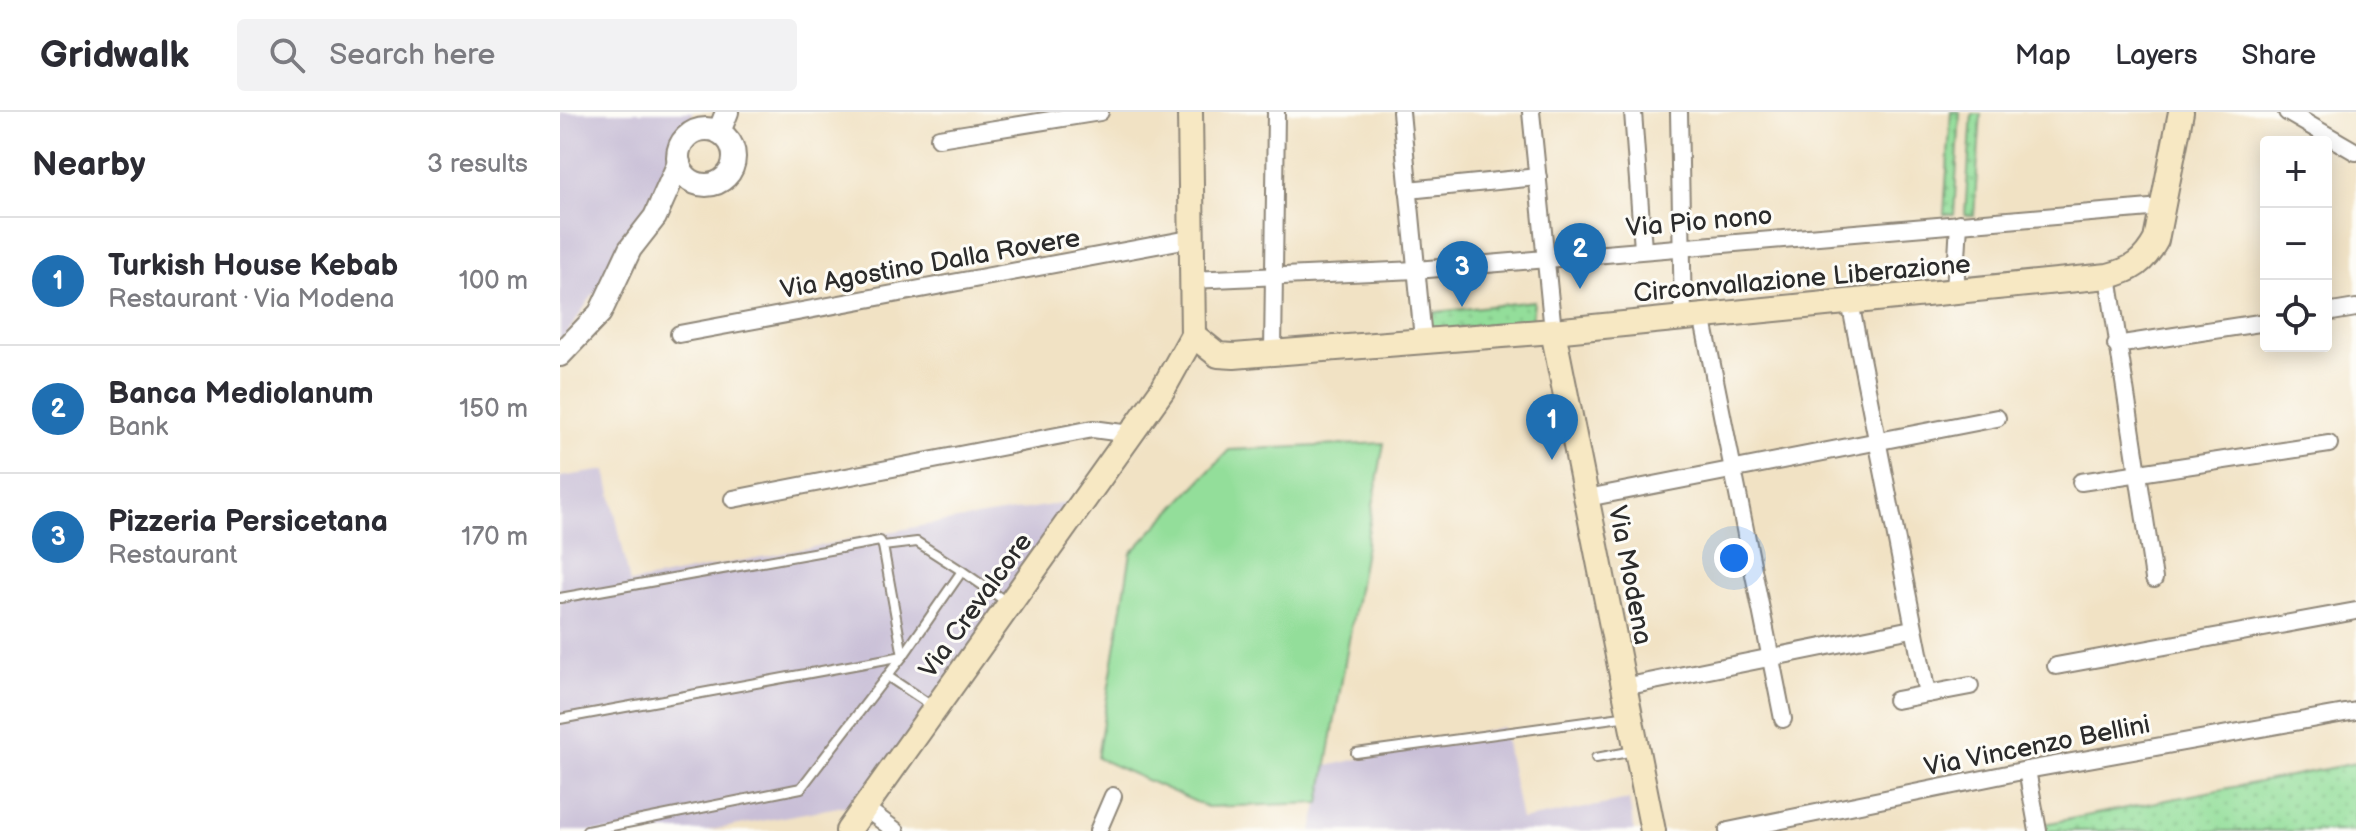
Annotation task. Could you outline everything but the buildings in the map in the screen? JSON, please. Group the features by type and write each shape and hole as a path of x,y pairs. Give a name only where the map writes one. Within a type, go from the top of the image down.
{"main road":[{"path":"1190,112 1189,239 1197,340"},
{"path":"2162,207 2181,112"},
{"name":"Circonvallazione Liberazione","path":"1197,340 1218,355 1273,353 1553,331 2108,276 2133,268 2147,257 2156,240 2162,207"},
{"name":"Via Modena","path":"1553,331 1653,831"},
{"name":"Via Crevalcore","path":"848,831 1197,340"}],"street":[{"path":"939,138 1100,112"},
{"path":"1273,353 1276,112"},
{"path":"1401,112 1423,339"},
{"path":"1531,112 1553,331"},
{"path":"1633,112 1643,249"},
{"path":"1679,112 1681,246 1692,316 1735,468 1783,719"},
{"path":"2287,112 2356,152"},
{"path":"560,355 600,313 630,249 655,217 679,163 684,140 712,122 730,142 734,156 732,168 718,182 706,185 655,217"},
{"path":"679,163 686,176 706,185"},
{"path":"1408,190 1538,177"},
{"name":"Via Pio nono","path":"1191,280 1416,270 2162,207"},
{"path":"1955,292 1959,223"},
{"name":"Via Agostino Dalla Rovere","path":"679,334 1189,239"},
{"path":"2108,276 2116,345 2154,579"},
{"path":"1850,302 1927,694"},
{"path":"2332,312 2356,308"},
{"path":"2116,345 2260,323"},
{"path":"1587,498 1997,418"},
{"path":"733,499 1093,429 1130,434"},
{"path":"2081,482 2329,444"},
{"path":"2056,666 2356,611"},
{"path":"1624,687 1912,629"},
{"path":"1896,700 1970,686"},
{"name":"Via Vincenzo Bellini","path":"1728,831 2027,770 2356,711"},
{"path":"2027,770 2038,831"},
{"path":"1098,831 1113,796"},
{"path":"865,808 896,831"}],"lane":[{"path":"560,598 880,541 903,656"},
{"path":"883,546 917,542 1010,604"},
{"path":"587,831 801,788 903,656 962,571"},
{"path":"560,719 903,656"},
{"path":"887,676 936,709"},
{"path":"1356,753 1630,716"},
{"path":"1596,758 1637,751"}],"shaded area":[{"path":"560,112 693,112 624,271 592,296 560,344"},
{"path":"606,470 630,583 920,526 1089,499 866,802 706,831 560,831 560,477"},
{"path":"1503,727 1521,820 1629,800 1634,831 1312,831 1327,766"}],"green space":[{"path":"1951,112 1960,112 1954,215 1944,214"},
{"path":"1972,114 1981,114 1974,216 1965,215"},
{"path":"1534,301 1532,321 1429,331 1428,313"},
{"path":"1384,443 1320,803 1207,807 1097,758 1131,553 1229,450"},
{"path":"2356,763 2356,831 2040,831 2039,825"}],"place":[{"name":"Banca Mediolanum","path":"1580,289"},
{"name":"Pizzeria Persicetana","path":"1462,307"},
{"name":"Turkish House Kebab","path":"1552,460"}]}
